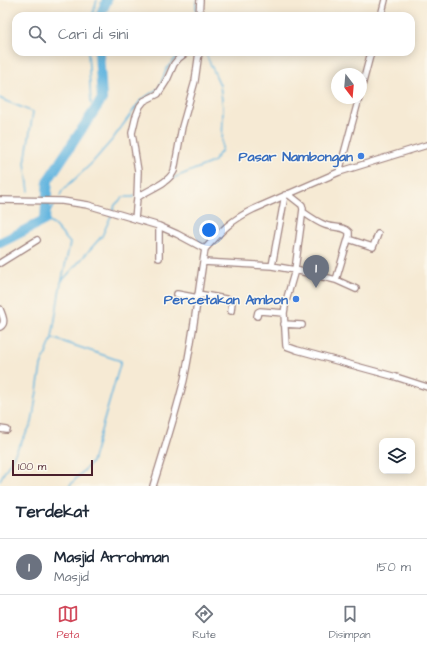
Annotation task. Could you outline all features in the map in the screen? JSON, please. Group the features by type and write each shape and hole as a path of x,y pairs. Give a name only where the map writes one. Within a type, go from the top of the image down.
{"street":[{"path":"199,12 200,0"},
{"path":"382,12 385,0"},
{"path":"135,219 138,171 132,133 136,116 144,101 158,94 174,64 182,56"},
{"path":"137,198 172,176 182,127 195,81 198,56"},
{"path":"367,68 370,56"},
{"path":"339,172 357,104"},
{"path":"153,486 176,413 191,342 205,249 229,224 240,216 339,172 427,145"},
{"path":"287,195 302,205 303,212 295,270 284,313 286,346 288,348 396,377 427,387"},
{"path":"272,266 287,195"},
{"path":"0,200 53,200 88,205 160,226 205,249"},
{"path":"303,212 326,225 348,230 350,234 336,280"},
{"path":"159,258 160,226"},
{"path":"348,239 373,247 378,234"},
{"path":"0,263 38,240"},
{"path":"203,262 272,266 295,270 336,280 356,289"},
{"path":"177,294 231,300 231,311"},
{"path":"0,309 4,323 0,327"},
{"path":"257,316 258,312 260,311 284,313"},
{"path":"284,324 302,326"},
{"path":"0,429 7,430"}],"waterway":[{"path":"93,12 97,0"},
{"path":"102,12 107,0"},
{"path":"196,0 196,12"},
{"path":"88,56 91,104"},
{"path":"0,243 45,220 48,180 102,99 99,56"},
{"path":"60,196 62,191 91,164 112,140 141,100 159,88 167,68 178,56"},
{"path":"171,179 213,162 222,150 223,108 220,85 207,56"},
{"path":"0,98 33,112 25,163 29,191"},
{"path":"69,486 92,462 121,361 52,338 61,282 102,236 115,205 123,197 135,196"},
{"path":"54,205 45,220 54,225 70,243 62,280"},
{"path":"0,480 32,423 41,366 52,339"}],"place":[{"name":"Pasar Nambongan","path":"361,156"},
{"name":"Masjid Arrohman","path":"316,288"},
{"name":"Percetakan Ambon","path":"296,299"}]}
